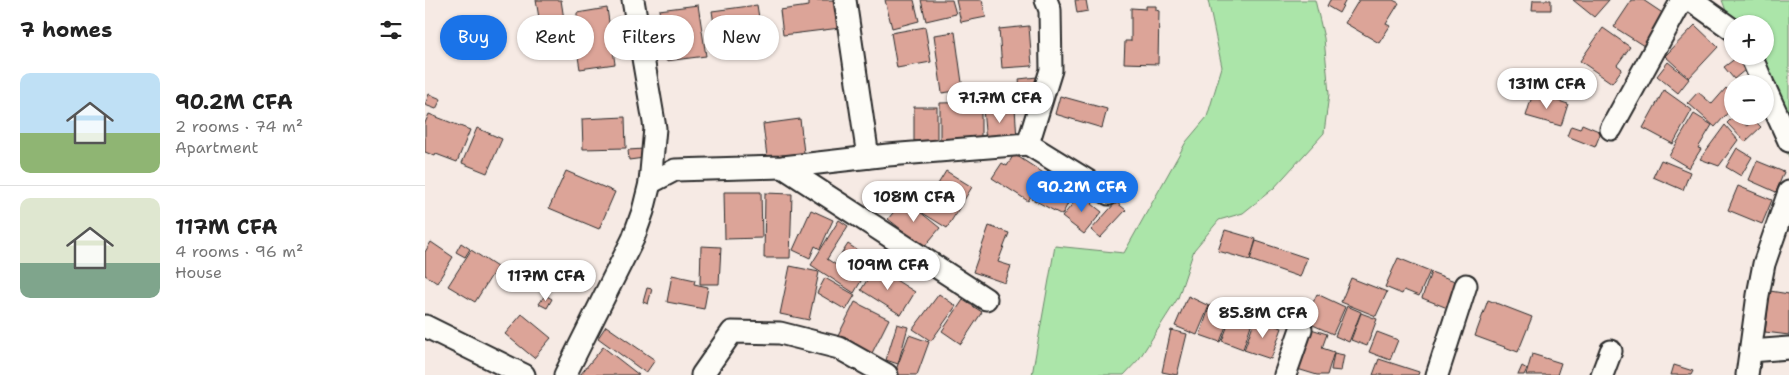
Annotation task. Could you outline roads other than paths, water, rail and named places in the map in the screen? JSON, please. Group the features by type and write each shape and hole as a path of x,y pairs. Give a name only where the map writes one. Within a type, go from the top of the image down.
{"street":[{"path":"565,375 633,239 651,183 655,128 633,0"},
{"path":"845,0 868,157"},
{"path":"1027,144 1051,70 1050,10 1045,0"},
{"path":"1611,129 1682,0"},
{"path":"1691,0 1724,24"},
{"path":"1774,108 1789,141"},
{"path":"651,183 675,170 783,167 868,157 1027,144 1109,194"},
{"path":"783,167 986,299"},
{"path":"1747,375 1757,295 1764,264 1789,192"},
{"path":"1437,375 1466,286"},
{"path":"425,326 525,375"},
{"path":"1285,375 1301,329"},
{"path":"702,375 732,332 780,333 839,348 887,375"},
{"path":"1751,351 1789,348"},
{"path":"1601,375 1611,351"}]}
